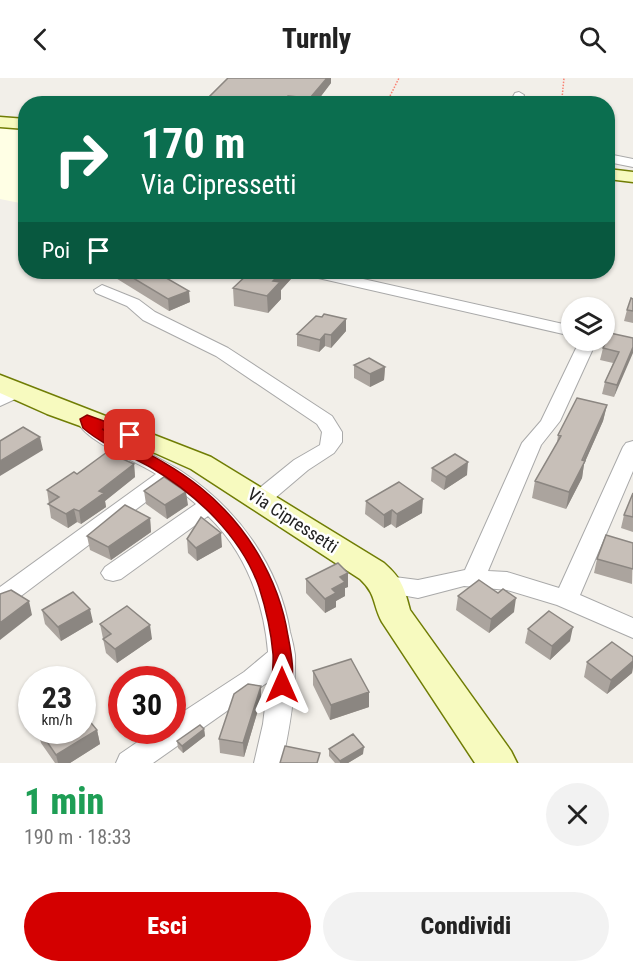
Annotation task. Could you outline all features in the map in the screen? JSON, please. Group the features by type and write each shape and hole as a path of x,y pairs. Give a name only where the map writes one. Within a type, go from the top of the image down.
{"street":[{"path":"0,122 18,123"},
{"path":"615,159 633,163"},
{"path":"615,175 633,177"},
{"path":"345,279 561,328"},
{"path":"102,290 133,303 149,316 222,352 269,381 324,420 332,432 332,442 327,449 300,465 260,499"},
{"path":"474,577 532,443 546,431 556,416 561,397 584,351"},
{"name":"Via Cipressetti","path":"6,391 189,457 260,499 372,571 387,585"},
{"path":"87,419 88,425 96,432 170,473 210,504 246,546 261,572 276,615 282,655 281,701 268,763"},
{"path":"566,599 633,447"},
{"path":"0,599 170,473"},
{"path":"113,573 210,504"},
{"path":"497,763 394,613 387,585 418,589 474,577 507,580 566,599 633,629"},
{"path":"130,763 253,679 282,655"}],"path":[{"path":"390,96 399,78"},
{"path":"562,96 564,78"}],"shaded area":[{"path":"0,125 18,126 18,203 0,199"}],"building":[{"path":"228,78 327,78 312,96 210,96"},
{"path":"135,279 168,279 189,291 168,299"},
{"path":"243,279 275,279 273,281 280,282 267,296 233,288"},
{"path":"631,298 633,299 633,311 627,310"},
{"path":"324,314 346,319 331,335 325,334 320,340 297,334 316,316 322,317"},
{"path":"615,334 633,338 633,347 617,385 605,382 619,352 615,351"},
{"path":"369,358 385,367 370,374 354,365"},
{"path":"577,398 607,405 582,460 585,461 569,492 535,481 561,436 558,435"},
{"path":"23,427 40,437 0,461 0,441"},
{"path":"107,452 134,464 99,491 104,493 79,511 74,509 66,514 48,504 59,497 47,490 74,472 77,474"},
{"path":"455,454 468,462 446,477 432,468"},
{"path":"164,477 186,492 165,505 144,491"},
{"path":"399,482 423,499 397,514 392,510 384,515 366,501"},
{"path":"633,493 633,517 624,515"},
{"path":"125,505 150,518 108,547 87,536"},
{"path":"201,517 221,533 196,548 187,539"},
{"path":"606,535 633,543 633,569 597,559"},
{"path":"338,563 348,573 340,577 345,582 332,589 336,593 325,599 306,579"},
{"path":"479,580 498,593 503,589 516,598 491,619 458,596"},
{"path":"11,590 29,601 0,623 0,594"},
{"path":"73,592 90,609 58,627 42,610"},
{"path":"127,606 150,625 115,649 103,639 111,634 100,624"},
{"path":"549,611 573,627 552,646 528,629"},
{"path":"612,642 633,657 633,661 611,680 587,662"},
{"path":"351,659 369,692 331,705 313,671"},
{"path":"248,684 261,686 243,743 219,739 234,694"},
{"path":"200,725 204,729 186,743 186,735"},
{"path":"353,734 364,747 340,761 329,749"},
{"path":"49,744 74,744 56,755"},
{"path":"285,746 320,753 317,763 280,763"}],"route":[{"path":"130,435 87,419 88,425 96,432 157,465 193,489 227,522 246,546 272,598 281,643 282,685"}]}
